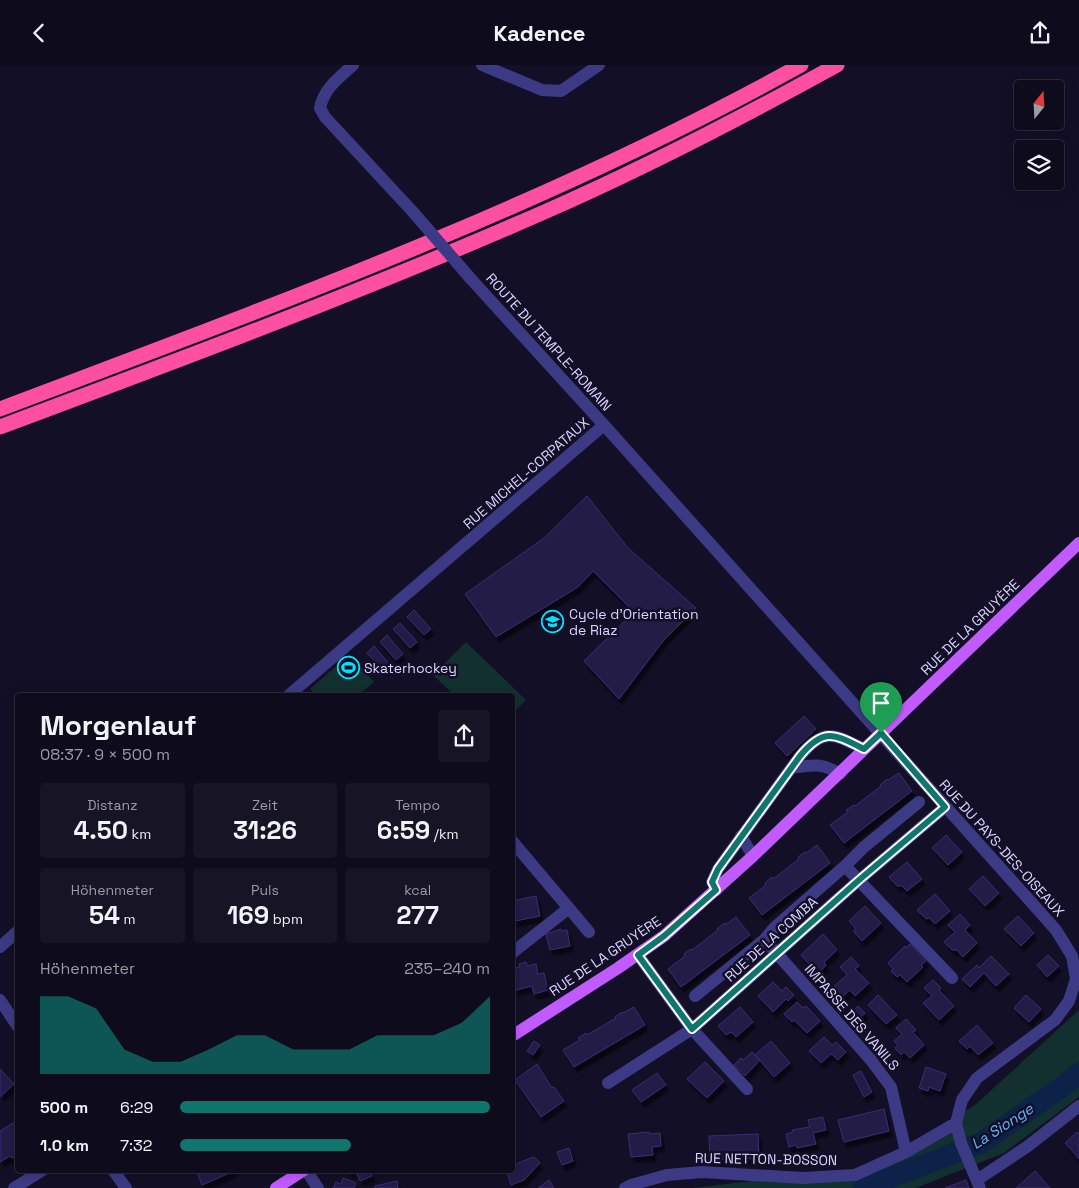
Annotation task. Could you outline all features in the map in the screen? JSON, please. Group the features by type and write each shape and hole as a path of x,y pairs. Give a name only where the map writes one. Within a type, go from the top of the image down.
{"highway":[{"path":"0,409 328,283 545,193 644,146 801,65"},
{"path":"0,427 343,296 525,220 691,142 837,65"}],"main road":[{"name":"RUE DE LA GRUYÈRE","path":"515,1034 638,955 664,936 840,774 1079,543"},
{"path":"276,1188 300,1173"}],"street":[{"name":"ROUTE DU TEMPLE-ROMAIN","path":"353,65 330,87 323,97 320,108 325,117 604,425"},
{"path":"482,65 542,91 561,91 599,65"},
{"name":"RUE MICHEL-CORPATAUX","path":"291,693 604,425 881,733"},
{"name":"RUE DU PAYS-DES-OISEAUX","path":"881,733 1056,931 1072,956 1076,979 1069,1001 1055,1020 977,1078 962,1100 956,1123 961,1143 978,1184"},
{"path":"716,890 712,882 714,875 791,768 813,741 823,736 839,738 864,749"},
{"path":"791,768 820,765 840,774"},
{"path":"695,996 764,940 864,847 920,802"},
{"name":"RUE DE LA COMBA","path":"608,1083 692,1029 859,880 945,807"},
{"path":"741,836 753,856"},
{"path":"515,845 589,932"},
{"path":"845,866 952,978"},
{"path":"515,951 569,908"},
{"path":"0,947 15,934"},
{"name":"IMPASSE DES VANILS","path":"764,940 870,1059 891,1087 906,1152"},
{"path":"638,955 692,1029 747,1089"},
{"path":"0,1000 15,1022"},
{"path":"978,1184 1079,1106"},
{"name":"RUE NETTON-BOSSON","path":"625,1188 666,1175 693,1173 803,1178 855,1175 906,1152 956,1123"},
{"path":"14,1188 38,1173"},
{"path":"115,1173 126,1188"},
{"path":"307,1173 318,1188"}],"green space":[{"path":"466,642 526,700 515,711 515,693 452,693 433,675"},
{"name":"Skaterhockey","path":"350,654 374,682 361,693 313,693 310,689"},
{"path":"1079,1010 1079,1097 1004,1153 916,1188 693,1188 869,1167 974,1106"}],"building":[{"path":"587,496 628,548 696,608 663,641 619,699 584,661 634,612 593,571 578,587 496,637 465,594 544,538"},
{"path":"414,610 431,629 424,635 407,617"},
{"path":"400,623 417,642 410,648 393,629"},
{"path":"387,635 403,654 396,660 380,642"},
{"path":"374,646 390,665 383,671 367,653"},
{"path":"804,716 816,729 787,756 775,743"},
{"path":"899,773 912,791 844,843 830,825 848,812 846,810 855,806 881,786 887,779"},
{"path":"946,835 962,852 948,865 932,848"},
{"path":"817,845 830,863 762,915 749,898 766,885 765,883 772,877 773,879 799,859 798,857"},
{"path":"907,862 922,879 907,891 902,886 897,886 889,877"},
{"path":"983,876 999,893 985,906 969,889"},
{"path":"935,894 950,911 935,924 929,918 926,919 917,910"},
{"path":"536,896 540,916 515,921 515,900"},
{"path":"865,906 881,923 862,941 854,932 855,928 849,921"},
{"path":"960,914 970,925 965,930 977,943 963,957 957,950 952,950 944,942 955,932 948,925"},
{"path":"1018,916 1034,933 1021,946 1004,929"},
{"path":"736,917 750,935 681,987 668,969 685,956 684,954 718,930 724,923 725,925"},
{"path":"561,929 562,931 567,930 570,946 550,950 546,934"},
{"path":"823,934 837,950 824,962 826,965 818,974 801,955"},
{"path":"910,944 926,961 921,965 923,967 907,982 900,975 897,977 891,971 893,969 888,963 905,946 906,948"},
{"path":"1048,955 1059,966 1047,977 1037,965"},
{"path":"991,956 1009,974 996,986 984,973 970,987 962,979 977,965 979,968"},
{"path":"851,957 859,966 855,969 869,983 855,996 850,990 843,996 834,986 847,975 840,967"},
{"path":"526,962 527,966 536,964 538,974 544,973 548,990 534,994 532,986 516,990 515,968 520,967 519,964"},
{"path":"933,980 941,988 939,990 954,1006 939,1020 923,1003 932,996 924,988"},
{"path":"773,982 782,991 786,987 794,995 788,1001 786,999 773,1012 758,996"},
{"path":"878,995 897,1015 886,1024 868,1005"},
{"path":"1026,995 1041,1009 1029,1022 1014,1008"},
{"path":"797,1002 803,1008 806,1006 820,1021 807,1033 794,1020 792,1022 784,1014"},
{"path":"858,1006 865,1013 856,1022 849,1015"},
{"path":"634,1007 645,1025 574,1067 563,1050 580,1040 578,1038 586,1033 587,1035 616,1018 622,1012"},
{"path":"740,1007 753,1022 736,1037 731,1032 726,1035 718,1026"},
{"path":"906,1019 916,1030 913,1032 924,1045 910,1058 904,1052 901,1055 895,1048 898,1045 894,1041 902,1034 896,1028"},
{"path":"977,1025 993,1043 978,1055 970,1046 967,1049 959,1041"},
{"path":"824,1037 832,1045 836,1042 846,1052 838,1060 831,1054 821,1063 809,1051"},
{"path":"534,1041 540,1045 533,1055 527,1051"},
{"path":"771,1041 790,1063 774,1077 755,1055"},
{"path":"752,1052 760,1060 745,1076 734,1065 741,1058 743,1060"},
{"path":"705,1062 724,1081 707,1098 687,1079"},
{"path":"537,1064 552,1088 554,1087 564,1101 541,1117 515,1080"},
{"path":"926,1067 946,1074 940,1091 929,1087 928,1091 919,1088"},
{"path":"0,1069 14,1084 0,1097"},
{"path":"861,1071 872,1092 864,1097 853,1075"},
{"path":"657,1073 666,1085 641,1102 632,1090"},
{"path":"884,1109 889,1131 844,1142 838,1120"},
{"path":"823,1117 826,1130 813,1133 816,1144 797,1148 796,1145 789,1147 786,1134 793,1132 792,1130 810,1127 808,1120"},
{"path":"15,1122 15,1156 12,1158 10,1156 0,1162 0,1131"},
{"path":"649,1132 650,1134 660,1133 661,1146 652,1147 653,1155 631,1157 628,1134"},
{"path":"1077,1132 1079,1134 1079,1159 1065,1143"},
{"path":"758,1134 759,1158 710,1160 709,1136"},
{"path":"569,1148 573,1161 562,1165 557,1152"},
{"path":"534,1157 540,1163 524,1180 511,1185 507,1173 515,1173 515,1166"},
{"path":"1035,1171 1050,1188 1016,1188"},
{"path":"197,1173 229,1173 202,1185"},
{"path":"357,1173 370,1173 372,1176 360,1181"},
{"path":"343,1178 356,1183 354,1188 333,1188 336,1182 341,1184"},
{"path":"549,1180 554,1188 538,1188"},
{"path":"966,1180 969,1188 945,1188"},
{"path":"397,1181 398,1188 375,1188 375,1186"}],"waterway":[{"name":"La Sionge","path":"863,1188 981,1143 1062,1087 1079,1073"}],"place":[{"name":"Cycle d'Orientation de Riaz","path":"553,622"},
{"name":"Skaterhockey","path":"348,668"}],"route":[{"path":"881,733 945,807 859,880 692,1029 638,955 664,936 716,890 712,884 714,875 800,756 813,741 823,736 833,736 864,749 881,733"}]}
